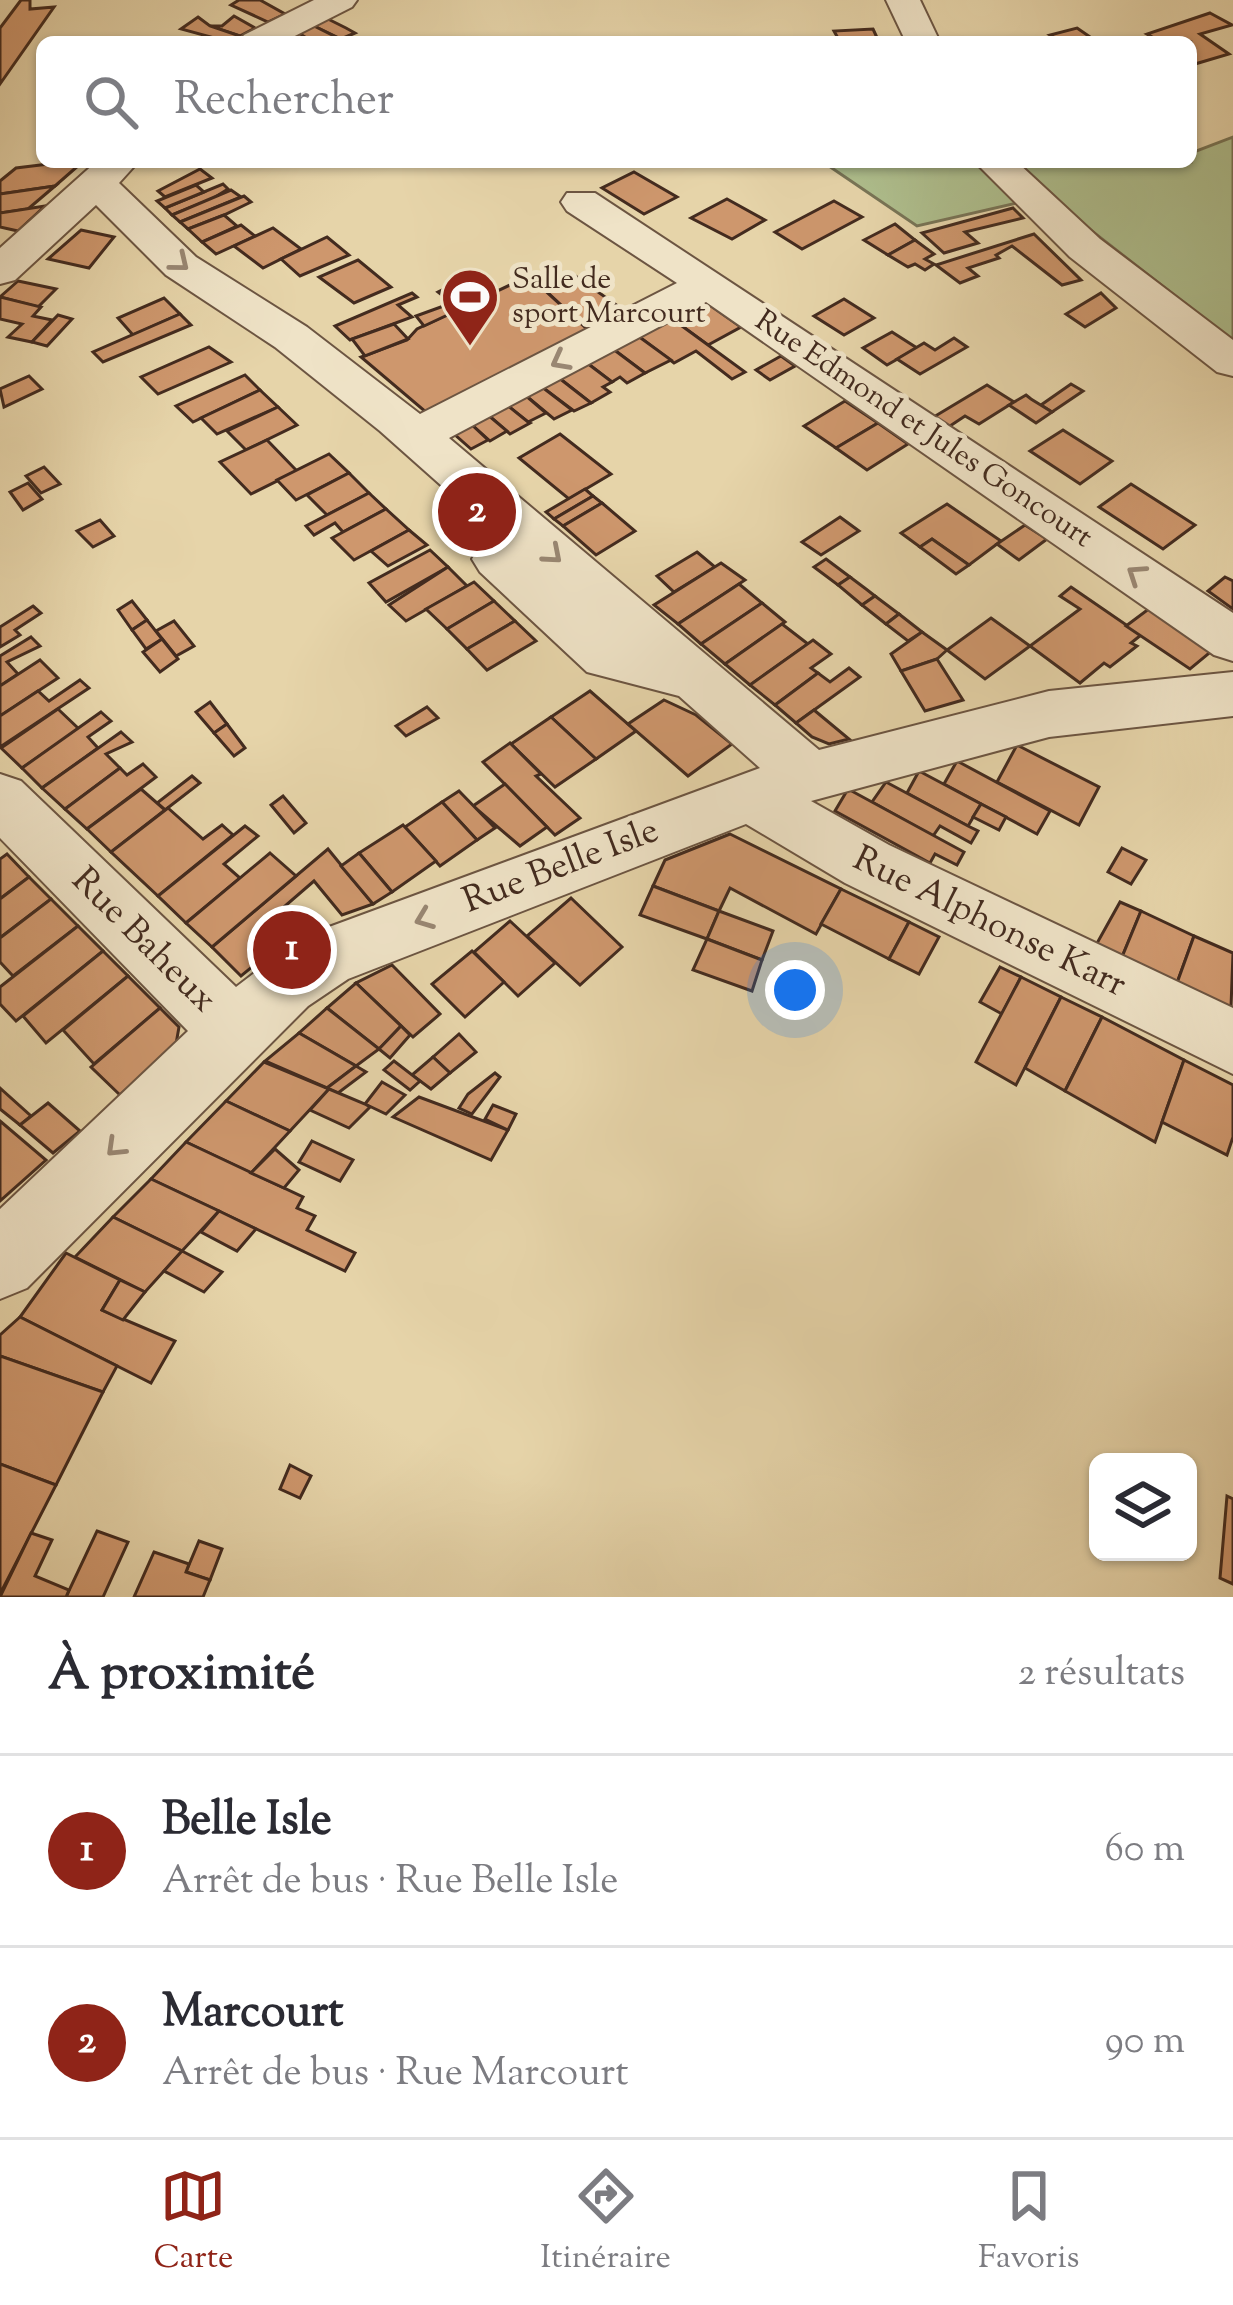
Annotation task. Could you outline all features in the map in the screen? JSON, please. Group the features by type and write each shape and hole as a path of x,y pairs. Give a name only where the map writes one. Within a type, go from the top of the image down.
{"street":[{"path":"268,36 340,0"},
{"path":"903,0 920,36"},
{"path":"1000,168 1085,248 1233,362"},
{"path":"0,271 107,172"},
{"name":"Rue Alphonse Karr","path":"107,172 182,266 307,349 416,436 693,677 779,786 867,864 1233,1042"},
{"name":"Rue Edmond et Jules Goncourt","path":"581,202 1233,640"},
{"path":"416,436 708,284"},
{"path":"243,305 246,332 255,346 402,470 595,650 623,663 693,677"},
{"name":"Rue Belle Isle","path":"0,1261 235,1032 306,968 336,952 779,786 1048,714 1233,694"},
{"name":"Rue Baheux","path":"0,800 235,1032"}],"green space":[{"path":"1233,137 1233,341 1047,196 917,226 832,168 1197,168 1197,151"}],"building":[{"path":"21,0 30,0 30,9 54,7 0,84 0,28"},
{"path":"260,0 285,14 268,22 231,5"},
{"path":"1210,13 1232,25 1200,34 1229,54 1197,63 1197,36 1147,34"},
{"path":"234,16 255,28 240,36 210,26 222,26"},
{"path":"198,17 240,36 207,36 181,29"},
{"path":"326,18 355,33 335,36 312,25"},
{"path":"312,25 334,36 303,36 297,32"},
{"path":"1077,28 1089,36 1052,36"},
{"path":"873,29 876,36 837,36 834,31"},
{"path":"16,168 76,168 55,186 0,194 0,181"},
{"path":"200,169 212,178 165,197 158,191"},
{"path":"634,172 677,197 644,214 602,188"},
{"path":"223,184 228,189 212,199 172,215 165,208"},
{"path":"196,185 204,192 165,208 157,201"},
{"path":"55,186 28,209 0,213 0,194"},
{"path":"231,190 241,197 180,222 172,215"},
{"path":"244,196 251,202 224,215 188,229 180,222"},
{"path":"727,199 765,220 732,239 691,218"},
{"path":"834,201 862,217 802,249 775,232"},
{"path":"45,206 18,231 0,227 0,213"},
{"path":"1013,208 1023,218 965,232 978,243 944,253 922,233"},
{"path":"224,215 237,226 202,242 188,229"},
{"path":"895,224 915,240 888,255 864,240"},
{"path":"241,225 255,236 216,254 202,242"},
{"path":"273,228 301,249 263,268 234,246"},
{"path":"81,230 114,237 89,268 48,259"},
{"path":"1034,234 1081,280 1062,285 1012,246 996,255 999,258 968,268 978,276 960,283 936,265"},
{"path":"327,237 349,255 300,276 281,259"},
{"path":"915,240 934,254 925,259 934,264 925,270 915,264 908,267 888,255"},
{"path":"358,260 391,287 354,303 319,277"},
{"path":"574,275 625,311 589,331 545,290"},
{"path":"470,276 493,293 460,309 438,292"},
{"name":"Salle de sport Marcourt","path":"529,276 589,331 427,413 361,357 407,340 417,329"},
{"path":"18,281 56,289 38,307 0,297"},
{"path":"412,293 417,297 398,305 412,317 350,340 335,326"},
{"path":"1101,293 1116,308 1085,327 1066,314"},
{"path":"0,297 41,307 33,316 52,320 32,342 8,337 22,324 0,319"},
{"path":"164,298 180,314 133,335 118,318"},
{"path":"844,299 874,318 844,335 814,316"},
{"path":"449,304 456,311 424,326 416,316"},
{"path":"697,304 710,305 741,327 708,345 671,318"},
{"path":"180,314 191,325 103,362 93,352"},
{"path":"58,315 72,319 47,346 32,342"},
{"path":"671,318 745,372 732,379 696,351 674,363 638,336"},
{"path":"394,324 408,339 365,356 352,339"},
{"path":"892,332 917,348 887,365 863,348"},
{"path":"638,336 671,360 645,373 613,349"},
{"path":"954,338 967,347 920,374 897,359 924,343 935,350"},
{"path":"209,347 231,362 158,394 141,377"},
{"path":"613,349 645,373 627,383 620,377 612,382 587,363"},
{"path":"781,356 795,366 770,380 756,370"},
{"path":"587,363 612,382 603,387 610,392 591,403 559,378"},
{"path":"245,375 260,390 193,422 176,406"},
{"path":"29,376 42,389 4,407 0,389"},
{"path":"559,378 591,403 574,411 542,387"},
{"path":"1071,384 1083,391 1052,412 1041,405"},
{"path":"987,385 1014,402 979,424 965,416 947,428 932,418"},
{"path":"542,387 572,410 554,419 525,395"},
{"path":"260,390 278,407 217,434 201,418"},
{"path":"525,395 546,413 528,422 507,405"},
{"path":"1026,395 1052,412 1036,423 1009,405"},
{"path":"845,401 878,423 836,448 804,426"},
{"path":"507,405 530,423 510,434 488,415"},
{"path":"278,407 297,425 246,450 227,431"},
{"path":"488,415 507,431 490,441 471,424"},
{"path":"878,423 908,444 867,470 836,448"},
{"path":"471,424 488,440 471,449 453,433"},
{"path":"1063,430 1112,461 1080,484 1030,451"},
{"path":"560,434 611,474 569,499 519,458"},
{"path":"267,440 297,471 251,494 220,462"},
{"path":"329,454 349,473 296,500 277,480"},
{"path":"44,467 60,484 41,493 26,476"},
{"path":"349,473 369,493 327,515 307,495"},
{"path":"28,483 42,499 23,510 10,492"},
{"path":"1131,484 1195,525 1163,549 1099,507"},
{"path":"585,489 593,496 554,519 546,512"},
{"path":"369,493 386,509 343,532 335,523 314,535 306,526"},
{"path":"593,496 602,503 563,526 554,519"},
{"path":"602,503 635,531 596,555 563,526"},
{"path":"947,504 1001,541 969,565 932,539 920,547 901,533"},
{"path":"386,509 409,530 354,560 332,538"},
{"path":"840,517 859,531 821,555 802,542"},
{"path":"100,520 114,536 93,547 77,531"},
{"path":"1025,525 1047,539 1019,560 997,544"},
{"path":"409,530 427,545 388,566 371,551"},
{"path":"932,539 969,565 956,574 920,547"},
{"path":"430,550 448,567 386,602 369,583"},
{"path":"697,552 715,567 674,592 657,576"},
{"path":"826,559 850,577 838,585 814,567"},
{"path":"721,563 745,580 678,624 654,605"},
{"path":"448,567 467,586 406,621 389,605"},
{"path":"850,577 875,596 862,605 838,585"},
{"path":"1225,577 1233,581 1233,609 1208,591"},
{"path":"474,582 494,601 447,629 426,609"},
{"path":"739,584 762,603 701,644 678,624"},
{"path":"1071,587 1141,635 1131,643 1137,646 1110,667 1104,663 1080,683 1030,646 1080,609 1060,596"},
{"path":"875,596 899,614 886,624 862,605"},
{"path":"132,601 147,620 132,630 118,610"},
{"path":"494,601 515,621 467,649 447,629"},
{"path":"762,603 785,622 725,664 701,644"},
{"path":"33,606 41,613 0,647 0,627"},
{"path":"1150,608 1213,650 1190,669 1126,626"},
{"path":"899,614 922,632 908,641 886,624"},
{"path":"991,618 1030,646 985,679 947,650"},
{"path":"147,620 162,639 146,649 132,630"},
{"path":"174,621 194,646 176,656 156,631"},
{"path":"515,621 536,641 487,670 467,649"},
{"path":"782,624 808,644 750,685 725,664"},
{"path":"922,632 947,650 937,659 901,671 891,654"},
{"path":"31,637 40,646 7,662 18,674 0,686 0,656"},
{"path":"162,639 178,659 160,672 143,652"},
{"path":"813,640 831,654 811,668 818,673 775,705 750,685"},
{"path":"937,659 963,700 925,711 901,671"},
{"path":"40,660 58,678 0,716 0,686"},
{"path":"849,668 860,677 796,723 775,705 818,673 830,682"},
{"path":"80,680 89,688 0,747 0,716 38,691 49,701"},
{"path":"590,691 636,731 596,759 551,717"},
{"path":"664,700 696,715 732,744 688,776 628,724"},
{"path":"210,702 227,724 214,733 196,712"},
{"path":"427,707 438,718 406,736 396,726"},
{"path":"58,709 79,729 22,768 1,748"},
{"path":"814,710 849,739 829,744 796,723"},
{"path":"101,712 111,721 88,737 98,748 42,788 22,768"},
{"path":"551,717 596,759 555,787 511,744"},
{"path":"227,724 245,748 234,756 214,733"},
{"path":"121,732 132,742 106,754 120,768 65,809 42,788"},
{"path":"510,743 580,818 555,835 483,762"},
{"path":"1017,745 1099,787 1079,825 997,782"},
{"path":"957,761 1050,811 1037,834 944,784"},
{"path":"143,764 156,777 87,829 65,809 120,768 127,775"},
{"path":"919,771 981,804 968,826 907,793"},
{"path":"192,776 200,783 165,810 157,803"},
{"path":"886,782 978,831 971,843 940,826 933,836 872,802"},
{"path":"505,784 547,827 520,846 473,806"},
{"path":"141,789 165,810 111,852 87,829"},
{"path":"848,789 964,852 957,865 935,854 930,863 835,811"},
{"path":"459,791 495,828 477,840 442,802"},
{"path":"283,796 306,823 294,833 271,805"},
{"path":"442,802 477,840 440,866 405,827"},
{"path":"981,804 1006,817 999,830 973,817"},
{"path":"168,808 203,839 222,825 233,835 158,896 111,852"},
{"path":"403,825 436,861 392,892 359,853"},
{"path":"245,826 258,836 224,864 240,878 186,923 158,896"},
{"path":"730,834 841,889 816,934 730,888 719,911 653,886 665,860"},
{"path":"1122,848 1146,860 1131,884 1108,872"},
{"path":"328,849 373,904 342,915 314,881 278,912 297,930 241,976 212,947"},
{"path":"270,853 296,876 212,947 186,923"},
{"path":"359,853 392,892 373,904 341,866"},
{"path":"7,854 29,877 0,899 0,859"},
{"path":"29,877 51,899 0,938 0,899"},
{"path":"653,886 719,911 707,939 640,915"},
{"path":"841,889 909,922 889,959 821,924"},
{"path":"571,898 622,947 580,985 527,936"},
{"path":"51,899 78,926 13,976 0,962 0,938"},
{"path":"1120,902 1141,911 1122,957 1096,945"},
{"path":"719,911 773,931 762,960 707,939"},
{"path":"1141,911 1194,936 1177,983 1122,957"},
{"path":"510,921 555,963 518,996 474,952"},
{"path":"909,922 939,937 919,974 889,959"},
{"path":"78,926 103,951 16,1021 0,1004 0,987"},
{"path":"1194,936 1233,953 1231,1007 1177,983"},
{"path":"707,939 762,960 752,991 693,970"},
{"path":"103,951 128,976 46,1043 23,1016"},
{"path":"472,951 504,982 465,1017 432,984"},
{"path":"392,965 440,1014 413,1037 356,983"},
{"path":"1000,967 1021,977 1002,1014 980,1002"},
{"path":"128,976 160,1008 94,1064 63,1030"},
{"path":"1021,977 1061,997 1016,1085 976,1062"},
{"path":"356,983 401,1026 379,1049 327,1008"},
{"path":"1061,997 1102,1017 1065,1091 1025,1068"},
{"path":"160,1008 179,1027 176,1044 120,1095 91,1067"},
{"path":"327,1008 379,1049 356,1066 299,1033"},
{"path":"1102,1017 1184,1060 1155,1142 1065,1091"},
{"path":"401,1026 410,1035 390,1058 379,1049"},
{"path":"299,1033 356,1066 327,1088 265,1061"},
{"path":"459,1034 476,1052 450,1073 433,1057"},
{"path":"433,1057 450,1073 431,1089 412,1075"},
{"path":"1184,1060 1233,1085 1233,1137 1227,1155 1162,1122"},
{"path":"394,1061 420,1081 410,1090 384,1070"},
{"path":"264,1062 329,1089 290,1131 226,1101"},
{"path":"356,1066 366,1072 338,1093 327,1088"},
{"path":"495,1073 500,1077 472,1114 459,1108 468,1094"},
{"path":"382,1082 405,1095 386,1114 365,1104"},
{"path":"0,1088 31,1116 20,1125 0,1109"},
{"path":"329,1089 370,1107 349,1128 310,1110"},
{"path":"419,1097 508,1130 491,1160 393,1117"},
{"path":"226,1101 290,1131 251,1173 186,1142"},
{"path":"48,1103 80,1131 53,1153 20,1125"},
{"path":"493,1105 516,1114 508,1130 485,1119"},
{"path":"0,1121 46,1160 0,1201"},
{"path":"312,1141 353,1160 340,1181 299,1162"},
{"path":"186,1142 303,1197 297,1208 315,1216 307,1230 355,1253 345,1271 151,1179"},
{"path":"275,1149 299,1170 284,1188 251,1173"},
{"path":"151,1179 219,1211 182,1251 113,1217"},
{"path":"219,1211 256,1229 237,1251 201,1232"},
{"path":"113,1217 182,1251 145,1292 75,1257"},
{"path":"182,1251 222,1272 204,1292 164,1271"},
{"path":"66,1253 120,1280 102,1310 175,1341 151,1383 20,1317"},
{"path":"120,1280 145,1292 123,1320 102,1310"},
{"path":"20,1317 117,1366 103,1392 0,1356 0,1335"},
{"path":"0,1356 103,1392 56,1485 0,1464"},
{"path":"0,1464 56,1485 0,1594"},
{"path":"290,1465 311,1476 300,1498 280,1489"},
{"path":"1227,1496 1233,1499 1233,1584 1220,1578"},
{"path":"97,1531 128,1542 103,1597 66,1597"},
{"path":"31,1533 52,1540 35,1576 69,1590 66,1597 0,1597"},
{"path":"199,1541 222,1549 210,1580 186,1572"},
{"path":"154,1552 189,1564 186,1572 210,1580 203,1597 134,1597"}],"place":[{"name":"Salle de sport Marcourt","path":"470,348"},
{"name":"Marcourt","path":"477,512"},
{"name":"Belle Isle","path":"292,950"}]}
